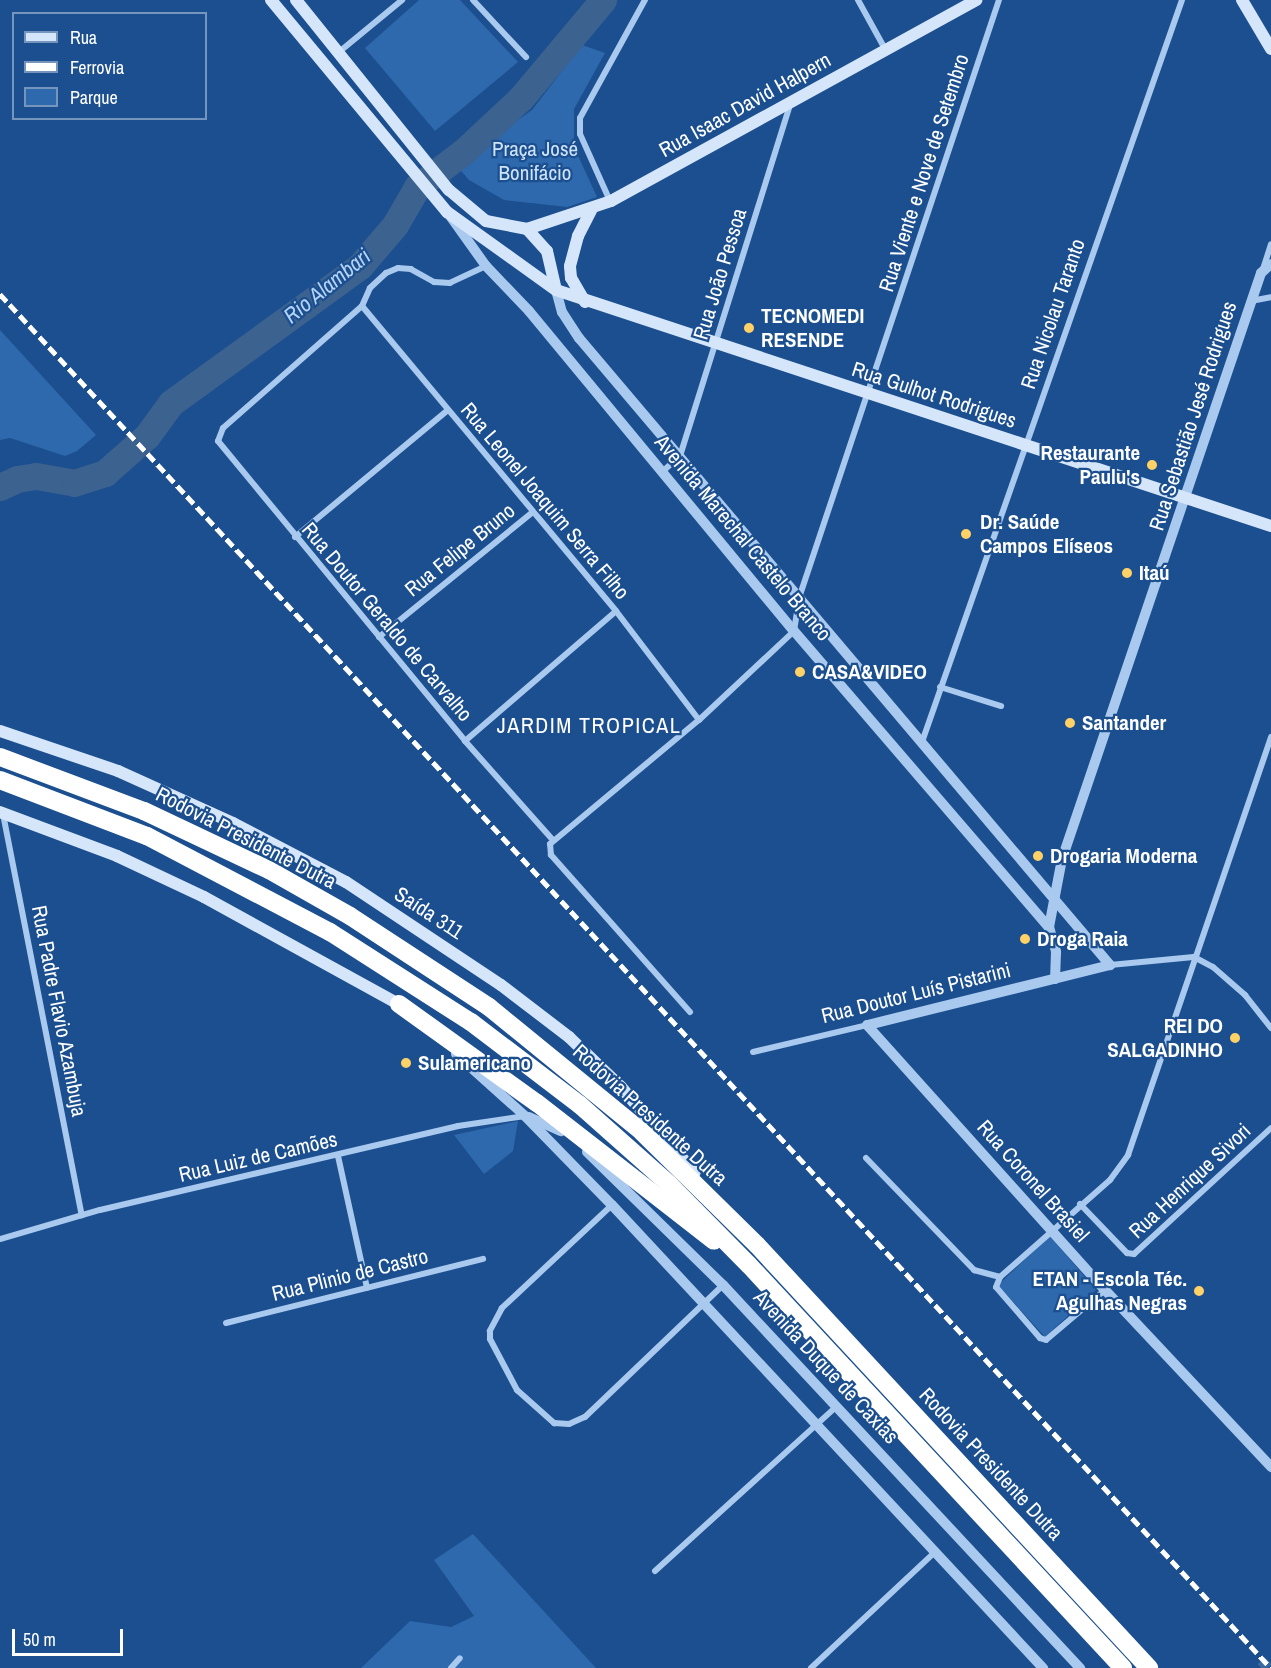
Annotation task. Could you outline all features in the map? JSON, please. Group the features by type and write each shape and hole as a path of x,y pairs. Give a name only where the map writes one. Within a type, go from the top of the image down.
{"highway":[{"name":"Rodovia Presidente Dutra","path":"0,757 73,781 192,832 269,870 418,958 489,1007 598,1094 757,1245 1149,1668"},
{"name":"Rodovia Presidente Dutra","path":"0,780 157,841 330,932 471,1022 580,1105 669,1184 749,1265 1123,1668"},
{"path":"399,1004 749,1265"}],"main road":[{"name":"Rua Gulhot Rodrigues","path":"271,0 447,212 556,290 585,302 716,342 868,395 1271,526"},
{"path":"297,0 405,138 449,190 486,221 527,229 547,251 556,290"},
{"name":"Rua Isaac David Halpern","path":"527,229 591,210 611,201 976,0"},
{"path":"1242,0 1271,49"},
{"path":"585,302 571,278 570,266 578,236 591,210"},
{"name":"Saída 311","path":"0,731 118,771 233,823 346,882 424,932 576,1043 621,1087 757,1245"},
{"path":"2,813 117,856 204,897 399,1004"}],"street":[{"path":"339,52 402,0"},
{"path":"473,0 526,57"},
{"path":"611,201 580,134 580,118 645,0"},
{"path":"858,0 885,49"},
{"name":"Rua Viente e Nove de Setembro","path":"794,631 800,595 999,0"},
{"name":"Rua Nicolau Taranto","path":"922,742 1023,445 1182,0"},
{"name":"Rua João Pessoa","path":"680,456 792,102"},
{"name":"Avenida Marechal Castelo Branco","path":"447,212 486,266 529,311 794,631 1049,927 1056,952 1055,979"},
{"path":"1261,273 1271,244"},
{"name":"Rua Sebastião Jesé Rodrigues","path":"1049,927 1062,859 1187,497 1261,273 1271,264"},
{"path":"362,306 370,288 398,268 411,269 434,282 450,283 486,266"},
{"name":"Avenida Marechal Castelo Branco","path":"556,290 572,327 800,595 1110,966"},
{"path":"1251,302 1271,297"},
{"name":"Rua Leonel Joaquim Serra Filho","path":"362,306 447,411 616,611 699,720"},
{"name":"Rua Doutor Geraldo de Carvalho","path":"362,306 223,428 218,441 222,450 465,741 553,840"},
{"path":"295,537 447,411"},
{"path":"662,472 680,456"},
{"name":"Rua Felipe Bruno","path":"379,637 533,512"},
{"path":"465,741 616,611"},
{"path":"690,1012 551,855 553,840 699,720 794,631"},
{"path":"940,687 1001,706"},
{"path":"1105,1290 1046,1340 1040,1338 997,1290 1000,1277 1080,1204 1110,1180 1128,1155 1271,737"},
{"name":"Rua Padre Flavio Azambuja","path":"2,813 82,1215"},
{"path":"1194,957 1213,967 1245,995 1271,1028"},
{"name":"Rua Doutor Luís Pistarini","path":"753,1052 1110,966 1194,957"},
{"name":"Avenida Duque de Caxias","path":"399,1004 525,1116 612,1205 1042,1668"},
{"name":"Rua Coronel Brasiel","path":"867,1025 1105,1290 1271,1467"},
{"name":"Avenida Duque de Caxias","path":"525,1116 547,1123 580,1146 723,1285 1080,1668"},
{"name":"Rua Luiz de Camões","path":"0,1239 82,1215 458,1126 525,1116"},
{"name":"Rua Henrique Sivori","path":"1080,1204 1127,1253 1134,1254 1271,1128"},
{"path":"338,1156 367,1288"},
{"path":"866,1158 974,1270 1000,1277"},
{"path":"612,1205 502,1308 490,1331 490,1339 518,1390 554,1423 569,1425 585,1417 723,1285"},
{"name":"Rua Plinio de Castro","path":"226,1323 483,1259"},
{"path":"655,1571 836,1407"},
{"path":"811,1668 935,1552"},
{"path":"451,1668 460,1658"}],"green space":[{"path":"419,0 460,0 518,62 435,131 365,48"},
{"name":"Praça José Bonifácio","path":"582,45 605,53 574,109 574,147 597,197 567,207 504,200 469,180 456,165 532,110"},
{"path":"0,330 96,435 77,451 65,456 10,438 0,440"},
{"path":"518,1121 513,1151 484,1174 454,1135"},
{"path":"1050,1236 1096,1290 1045,1337 998,1285"},
{"path":"473,1534 596,1668 361,1668 410,1621 451,1627 474,1616 434,1560"}],"waterway":[{"name":"Rio Alambari","path":"0,487 17,479 36,476 74,483 105,473 147,436 171,403 360,266 395,225 417,187 463,152 521,98 603,0"}],"tunnel":[{"path":"1261,1668 1271,1658"}],"railway":[{"path":"0,294 1271,1668"}],"place":[{"name":"TECNOMEDI RESENDE","path":"749,328"},
{"name":"Restaurante Paulu's","path":"1152,465"},
{"name":"Dr. Saúde Campos Elíseos","path":"966,534"},
{"name":"Itaú","path":"1127,573"},
{"name":"CASA&VIDEO","path":"800,672"},
{"name":"Santander","path":"1070,723"},
{"name":"Drogaria Moderna","path":"1038,856"},
{"name":"Droga Raia","path":"1025,939"},
{"name":"REI DO SALGADINHO","path":"1235,1038"},
{"name":"Sulamericano","path":"406,1063"},
{"name":"ETAN - Escola Téc. Agulhas Negras","path":"1199,1291"}],"district":[{"name":"JARDIM TROPICAL","path":"589,726"}]}
